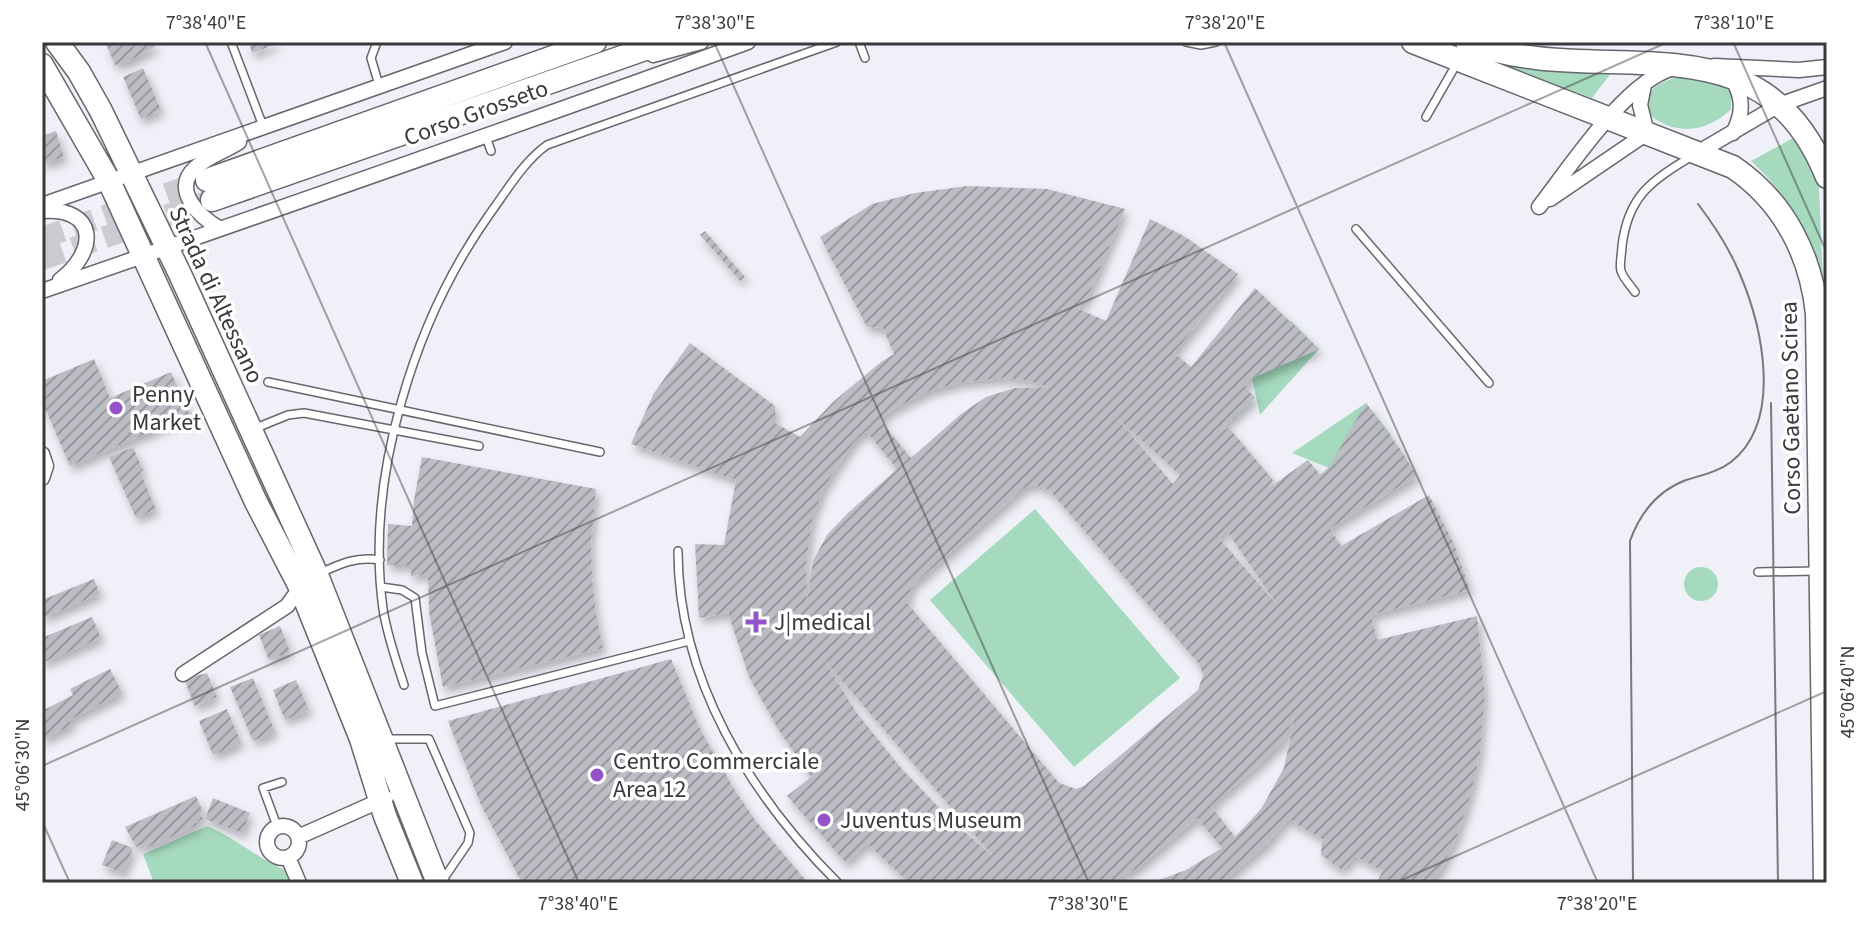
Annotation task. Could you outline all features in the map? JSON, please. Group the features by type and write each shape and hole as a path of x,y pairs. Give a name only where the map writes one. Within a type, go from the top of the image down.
{"street":[{"name":"Strada di Altessano","path":"57,42 90,89 167,246 250,431 308,581 361,739 439,883"},
{"name":"Corso Grosseto","path":"42,208 131,173 505,42"},
{"name":"Corso Grosseto","path":"595,42 209,190 665,42"},
{"name":"Corso Grosseto","path":"609,62 660,54 701,42"},
{"name":"Corso Grosseto","path":"44,290 219,228 489,144 748,42"},
{"name":"Corso Gaetano Scirea","path":"1413,42 1540,60 1681,65 1731,75 1779,105 1806,135 1827,177"},
{"name":"Corso Gaetano Scirea","path":"1464,48 1608,118 1733,167 1764,194 1792,230 1810,275 1818,325 1824,570 1825,883"},
{"name":"Strada di Altessano","path":"42,65 109,181 256,502 308,581 382,739 390,796 412,883"},
{"path":"1644,85 1640,105 1647,133 1539,207 1608,118 1644,85 1665,70 1681,65 1799,70 1827,67"},
{"path":"1731,75 1742,107 1733,134"},
{"path":"1697,153 1779,105 1827,88"},
{"name":"Corso Grosseto","path":"219,228 199,215 191,204 187,189 189,174 202,162 263,126"},
{"name":"Corso Grosseto","path":"42,208 74,215 83,224 87,240 80,261 44,290"},
{"path":"42,454 46,466 42,478"},
{"path":"183,674 287,606 308,581"},
{"path":"298,837 390,796"},
{"path":"277,826 292,828 298,837 296,851 288,857 273,855 267,847 269,832 277,826"},
{"path":"288,857 299,883"}],"lane":[{"path":"231,42 263,126"},
{"path":"377,42 371,58 379,86"},
{"path":"404,685 386,623 381,587 386,477 420,342 442,293 481,226 543,147 837,42"},
{"path":"859,42 865,58"},
{"path":"1191,43 1209,45 1216,42"},
{"path":"1426,117 1442,93 1464,48"},
{"path":"1635,292 1620,270 1630,212 1654,180 1697,153"},
{"path":"1356,229 1489,383"},
{"path":"268,382 600,452"},
{"path":"250,431 288,415 304,413 479,446"},
{"path":"678,551 681,605 706,694 724,731 785,823 838,883"},
{"path":"308,581 348,560 364,557 380,560"},
{"path":"1758,572 1824,570"},
{"path":"381,587 402,590 415,598 422,653 435,706 689,641"},
{"path":"382,739 429,739 470,833 468,843 439,883"},
{"path":"277,826 263,788 282,782"}],"green space":[{"path":"1480,56 1615,68 1592,98"},
{"path":"1677,77 1725,84 1731,94 1731,109 1720,118 1697,128 1685,129 1662,123 1641,106 1655,87"},
{"path":"1797,136 1819,188 1823,281 1812,247 1796,216 1764,173 1751,161"},
{"path":"1291,321 1319,349 1260,415 1252,378 1244,386 1255,398 1233,419 1217,404 1227,388"},
{"path":"1366,403 1391,435 1312,489 1285,477 1308,460 1320,475 1329,468 1292,453"},
{"path":"1035,509 1180,678 1074,767 930,600"},
{"path":"1701,567 1713,572 1718,584 1713,596 1701,601 1689,596 1684,584 1689,572"},
{"path":"207,826 285,870 290,883 154,883 143,854"}],"building":[{"path":"154,42 156,46 115,65 106,44"},
{"path":"249,42 282,42 252,53"},
{"path":"143,68 161,110 141,119 123,77"},
{"path":"56,131 64,157 42,164 42,136"},
{"path":"967,186 1047,189 1125,209 1086,302 1082,301 1079,309 1106,321 1150,219 1184,236 1238,274 1174,353 1191,367 1255,288 1319,349 1252,378 1244,386 1255,398 1220,430 1229,428 1273,480 1269,488 1308,460 1320,475 1329,467 1366,403 1417,476 1330,528 1341,546 1429,495 1454,544 1470,590 1371,615 1377,640 1477,616 1485,695 1480,753 1458,834 1443,866 1430,883 1376,883 1383,871 1355,856 1342,870 1321,855 1322,839 1288,819 1265,846 1221,883 1151,883 1186,870 1222,848 1197,818 1136,869 1107,883 909,883 867,843 846,863 787,796 811,777 778,729 749,677 728,613 699,618 695,544 724,545 736,480 631,444 654,393 690,343 775,406 775,423 800,437 833,402 894,354 883,328 867,327 820,237 872,204 915,193","holes":["1005,378 1049,387 1015,388 986,397 961,414 911,458 880,420 893,409 929,391 962,382","1116,417 1180,475 1173,484","866,431 897,469 827,535 813,561 807,600 806,563 813,516 824,488 854,442","1035,485 1049,490 1199,664 1203,675 1198,690 1084,786 1076,789 1059,783 907,603 912,586 1024,488","1226,530 1278,606 1219,538","824,660 995,858 952,821 901,768 856,712","1295,714 1284,768 1261,809 1235,837 1211,806 1283,741"]},
{"path":"705,231 745,277 740,281 700,235"},
{"name":"Penny Market","path":"94,359 110,398 171,372 190,415 70,466 42,401 42,381"},
{"path":"133,447 156,509 136,518 109,457"},
{"path":"422,457 596,489 591,542 592,578 603,648 443,687 429,612 428,574 411,576 411,565 387,565 388,524 412,526"},
{"path":"94,579 100,594 42,618 42,600"},
{"path":"92,617 101,638 42,663 42,638"},
{"path":"280,626 290,652 269,660 259,635"},
{"name":"Centro Commerciale Area 12","path":"671,659 700,729 734,789 755,820 808,883 522,883 481,805 448,721"},
{"path":"110,669 122,693 69,720 72,725 42,740 42,711 73,695 70,689"},
{"path":"207,673 217,697 195,706 184,679"},
{"path":"253,678 275,732 253,741 230,687"},
{"path":"296,680 309,710 285,720 273,690"},
{"path":"227,709 241,743 213,755 199,721"},
{"path":"196,796 203,812 200,813 203,819 196,822 198,825 145,848 143,844 136,847 125,827"},
{"path":"213,798 250,813 242,833 205,819"},
{"path":"112,840 133,848 123,873 102,865"}],"tunnel":[{"path":"42,238 207,180"},
{"path":"42,259 212,200"}],"tram line":[{"path":"1633,883 1630,541 1644,512 1666,490 1715,471 1731,462 1748,444 1758,422 1763,397 1761,344 1747,294 1726,245 1698,204"},
{"path":"1771,403 1778,883"}],"place":[{"name":"Penny Market","path":"116,408"},
{"name":"J|medical","path":"756,622"},
{"name":"Centro Commerciale Area 12","path":"597,775"},
{"name":"Juventus Museum","path":"824,820"}]}
